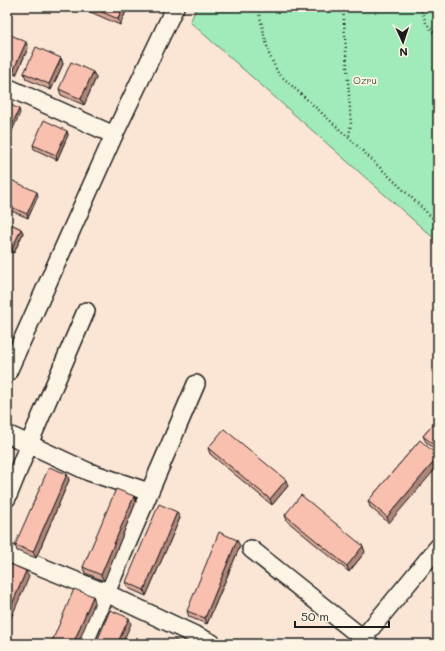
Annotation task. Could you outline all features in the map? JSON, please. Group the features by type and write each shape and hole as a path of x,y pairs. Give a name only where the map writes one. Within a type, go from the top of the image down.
{"street":[{"path":"7,374 114,135 175,7"},
{"path":"7,88 114,135"},
{"path":"7,498 86,311"},
{"path":"84,644 196,384"},
{"path":"7,434 89,472 149,492"},
{"path":"251,549 363,642 438,547"},
{"path":"7,553 106,593 212,643"}],"path":[{"path":"259,7 259,13 269,54 278,73 438,223"},
{"path":"343,7 351,124 348,137"},
{"path":"420,7 426,23 438,38"}],"green space":[{"name":"Ozru","path":"197,7 438,7 438,242 190,22"}],"building":[{"path":"91,7 123,7 118,19"},
{"path":"7,33 26,42 14,69 7,65"},
{"path":"36,47 61,58 49,84 24,73"},
{"path":"71,62 93,72 81,99 59,89"},
{"path":"7,103 19,109 8,134 7,133"},
{"path":"44,120 67,131 56,155 33,145"},
{"path":"11,180 37,192 27,214 7,205 7,190"},
{"path":"7,222 21,229 12,249 7,247"},
{"path":"438,419 438,448 423,436"},
{"path":"224,429 286,480 270,499 208,448"},
{"path":"420,440 438,457 387,517 368,501"},
{"path":"49,467 67,474 33,552 15,545"},
{"path":"116,489 134,496 101,575 83,567"},
{"path":"301,495 363,546 347,566 285,515"},
{"path":"159,504 177,512 144,590 126,582"},
{"path":"219,532 237,540 205,618 187,611"},
{"path":"8,563 26,571 7,616 7,565"},
{"path":"74,589 93,596 73,644 51,644"},
{"path":"110,610 129,618 117,644 96,644"},
{"path":"174,640 184,644 172,644"}]}
